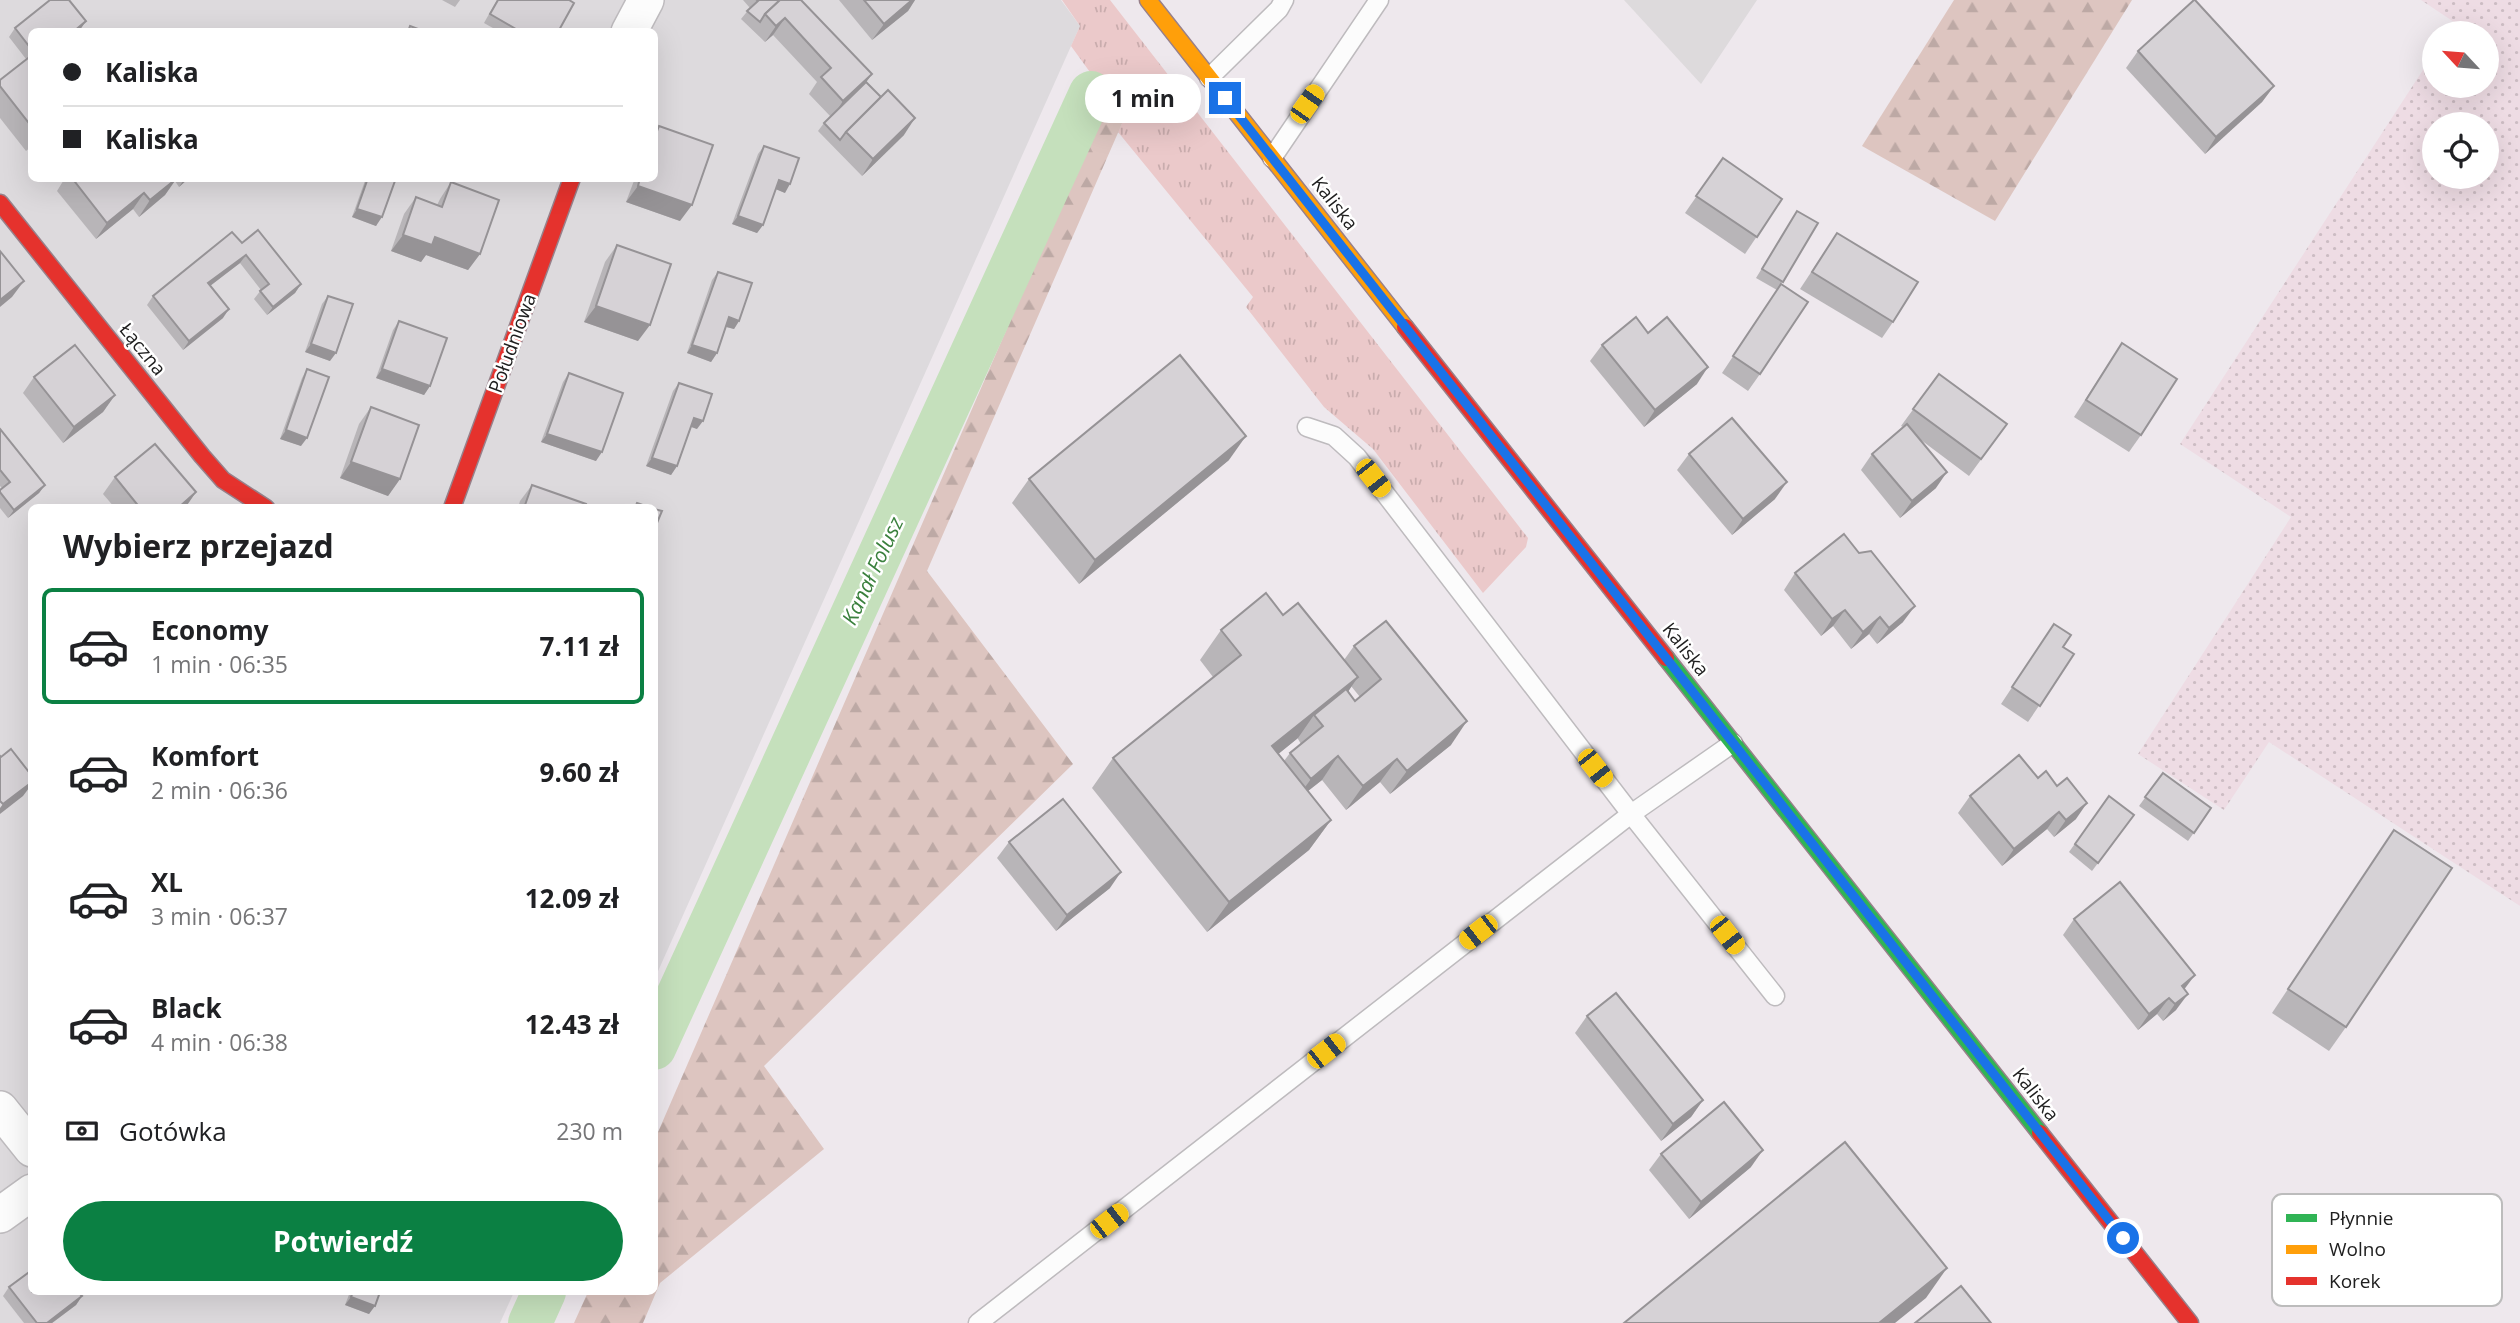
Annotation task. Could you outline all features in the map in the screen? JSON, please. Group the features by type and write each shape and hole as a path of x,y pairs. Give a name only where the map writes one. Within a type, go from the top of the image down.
{"main road":[{"name":"Kaliska","path":"1148,0 2190,1323"},
{"name":"Południowa","path":"453,504 571,182"},
{"name":"Łączna","path":"0,203 202,456 223,480 260,504"}],"street":[{"path":"631,28 646,0"},
{"path":"0,1109 28,1144"},
{"path":"0,1215 28,1195"}],"lane":[{"path":"1209,78 1279,9 1284,0"},
{"path":"1272,158 1379,0"},
{"path":"1307,427 1334,436 1357,457 1630,814 1775,996"},
{"path":"978,1323 1630,814 1733,743"}],"shaded area":[{"path":"0,0 1061,0 1080,26 658,971 658,504 28,504 28,1295 513,1295 500,1323 0,1323"},
{"path":"1624,0 1757,0 1701,84"},
{"path":"2421,0 2520,0 2520,906 2269,742 2224,810 2138,754 2291,517 2180,444 2422,71 2422,98 2499,98 2499,21 2452,21"}],"green space":[{"path":"1062,0 1110,0 1528,538 1526,547 1483,593 1373,449 1324,407 1246,307 1253,297 1118,132 1124,119 1071,46 1080,26"},
{"path":"1954,0 2132,0 1995,221 1862,146"},
{"path":"1107,98 1124,119 927,571 1073,764 764,1066 824,1149 660,1283 658,1288 658,1132"},
{"path":"587,1295 655,1295 643,1323 574,1323"}],"building":[{"path":"50,0 69,0 86,21 78,28 28,28 28,45 15,28"},
{"path":"498,0 569,0 574,3 560,28 514,28 490,14"},
{"path":"757,0 780,0 760,22 747,11"},
{"path":"780,0 801,0 872,74 843,101 821,77 831,68 785,18 776,26 765,14"},
{"path":"864,0 912,0 884,24"},
{"path":"2194,0 2274,86 2216,137 2138,51"},
{"path":"28,58 28,122 0,86 0,80"},
{"path":"866,82 881,97 840,140 824,123"},
{"path":"888,90 915,118 873,159 846,132"},
{"path":"659,126 713,145 692,205 638,186 639,182 658,182"},
{"path":"764,146 799,158 790,184 779,180 763,225 738,216"},
{"path":"1723,158 1782,199 1757,237 1696,196"},
{"path":"75,182 172,182 150,200 144,193 107,223"},
{"path":"367,182 395,182 382,217 357,209"},
{"path":"451,182 499,200 480,254 435,237 432,245 403,235 416,197 442,207"},
{"path":"1797,211 1818,223 1783,282 1762,269"},
{"path":"258,230 301,284 273,307 260,291 269,284 246,255 208,283 229,309 189,341 153,296 232,232 242,243"},
{"path":"1837,233 1918,282 1893,322 1812,272"},
{"path":"617,245 671,264 650,325 596,306"},
{"path":"0,251 24,281 0,300"},
{"path":"718,272 752,283 739,321 729,317 717,353 692,345"},
{"path":"1781,284 1808,302 1760,374 1733,356"},
{"path":"328,296 353,304 336,353 311,344"},
{"path":"1636,317 1648,333 1667,317 1708,367 1655,410 1602,345"},
{"path":"399,321 447,338 430,386 382,369"},
{"path":"2122,343 2177,379 2141,435 2086,400"},
{"path":"75,345 115,395 74,427 34,377"},
{"path":"1180,355 1246,436 1095,560 1029,479"},
{"path":"307,369 329,377 307,438 286,430"},
{"path":"569,373 623,393 602,452 547,434"},
{"path":"1939,374 2007,424 1981,459 1913,409"},
{"path":"679,383 712,394 703,421 694,418 677,466 652,458"},
{"path":"371,407 419,425 400,479 351,462"},
{"path":"1732,418 1787,482 1743,519 1689,454"},
{"path":"1907,424 1947,472 1912,501 1872,454"},
{"path":"0,429 45,485 14,510 0,492 10,482 0,470"},
{"path":"155,444 196,492 182,504 137,504 115,477"},
{"path":"532,485 586,504 525,504"},
{"path":"1844,534 1859,553 1871,551 1915,606 1889,628 1880,617 1863,632 1845,610 1832,619 1795,573"},
{"path":"1266,593 1283,615 1298,603 1358,677 1272,746 1331,820 1229,902 1113,758 1241,655 1221,630"},
{"path":"1386,621 1467,721 1407,771 1397,759 1363,786 1338,756 1311,779 1290,753 1323,726 1314,715 1346,689 1355,701 1381,679 1354,646"},
{"path":"2054,624 2071,635 2063,647 2074,654 2040,706 2012,687"},
{"path":"11,749 28,771 28,785 3,804 0,801 1,757"},
{"path":"2019,755 2038,778 2046,771 2057,786 2067,778 2087,803 2066,820 2059,812 2014,849 1970,796"},
{"path":"2163,773 2211,808 2194,833 2145,797"},
{"path":"2109,796 2134,815 2098,863 2075,844"},
{"path":"1063,799 1121,872 1067,915 1009,842"},
{"path":"2394,830 2452,868 2346,1027 2288,989"},
{"path":"2120,882 2195,975 2182,986 2188,994 2175,1004 2169,998 2149,1014 2074,919"},
{"path":"1616,993 1703,1100 1673,1124 1587,1016"},
{"path":"1724,1102 1763,1150 1701,1202 1661,1154"},
{"path":"1845,1142 1947,1268 1879,1323 1624,1323"},
{"path":"28,1273 28,1295 82,1296 47,1323 37,1323 9,1287"},
{"path":"1961,1286 1991,1323 1915,1323"},
{"path":"352,1295 379,1295 375,1306 351,1297"}],"waterway":[{"name":"Kanał Folusz","path":"658,1039 1091,93"},
{"name":"Kanał Folusz","path":"530,1323 543,1295"}],"traffic: fast":[{"path":"1666,658 2040,1133"}],"traffic: slow":[{"path":"1148,0 1405,327"}],"traffic: jam":[{"path":"453,504 571,182"},
{"path":"0,203 202,456 223,480 260,504"},
{"path":"1405,327 1666,658"},
{"path":"2040,1133 2190,1323"}],"route":[{"path":"1225,98 2123,1238"}]}
